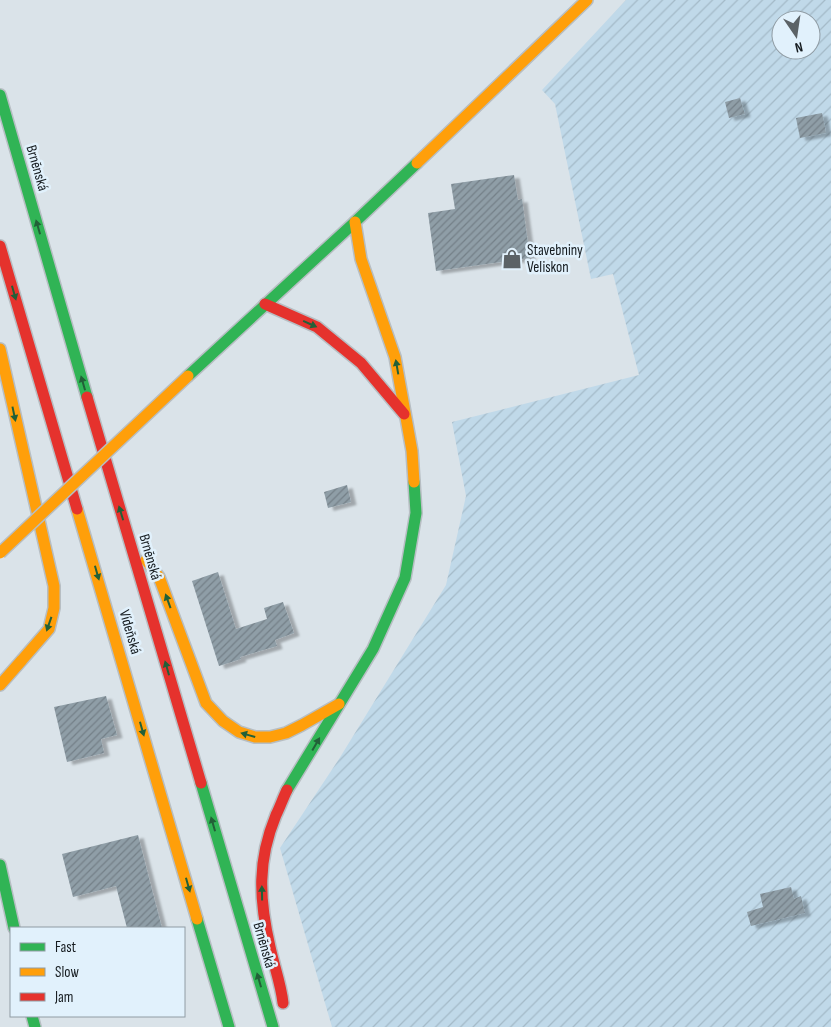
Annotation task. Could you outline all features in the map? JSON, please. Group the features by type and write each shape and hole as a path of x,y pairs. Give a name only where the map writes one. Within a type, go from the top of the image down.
{"main road":[{"path":"0,553 355,222 587,0"},
{"name":"Brněnská","path":"0,95 273,1027"},
{"path":"284,1018 282,992 270,948 262,907 261,873 269,832 284,796 373,649 405,578 416,513 412,451 395,357 361,259 355,222"},
{"name":"Vídeňská","path":"0,246 230,1027"},
{"path":"266,304 317,327 362,363 405,415"},
{"path":"0,349 54,586 54,608 49,629 0,685"},
{"path":"129,540 159,577 206,703 217,717 230,728 253,737 275,737 290,732 340,703"},
{"path":"0,865 14,927"}],"shaded area":[{"path":"626,0 831,0 831,1027 332,1027 280,848 339,759 446,585 466,496 452,422 639,375 613,274 591,279 555,104 542,90"}],"building":[{"path":"740,98 745,114 729,118 725,102"},
{"path":"822,113 826,133 800,138 796,118"},
{"path":"514,175 518,200 522,199 530,258 436,271 428,213 455,209 451,184"},
{"path":"347,485 351,502 328,508 324,492"},
{"path":"218,572 236,629 267,619 264,608 283,602 294,633 275,640 277,646 240,657 241,659 219,666 192,581"},
{"path":"106,696 117,735 101,739 104,753 67,762 54,707"},
{"path":"138,835 162,927 127,927 116,886 73,897 62,854"},
{"path":"791,887 794,899 801,896 805,913 751,926 747,912 763,907 760,894"}],"traffic: fast":[{"path":"0,95 87,397"},
{"path":"188,376 417,163"},
{"path":"287,790 373,649 405,578 416,513 414,482"},
{"path":"201,783 273,1027"},
{"path":"0,865 14,927"},
{"path":"197,919 229,1027"},
{"path":"32,1017 35,1027"}],"traffic: slow":[{"path":"417,163 587,0"},
{"path":"355,222 361,259 395,357 412,451 414,482"},
{"path":"0,349 54,586 54,608 49,629 22,660"},
{"path":"0,553 188,376"},
{"path":"77,509 197,919"},
{"path":"146,560 159,577 206,703 223,721 239,732 255,737 270,737 286,733 339,704"},
{"path":"0,685 22,660"}],"traffic: jam":[{"path":"0,246 77,509"},
{"path":"265,304 317,327 361,363 404,414"},
{"path":"87,397 201,783"},
{"path":"283,1003 266,929 262,880 263,864 270,832 287,790"}],"place":[{"name":"Stavebniny Veliskon","path":"512,259"}]}
